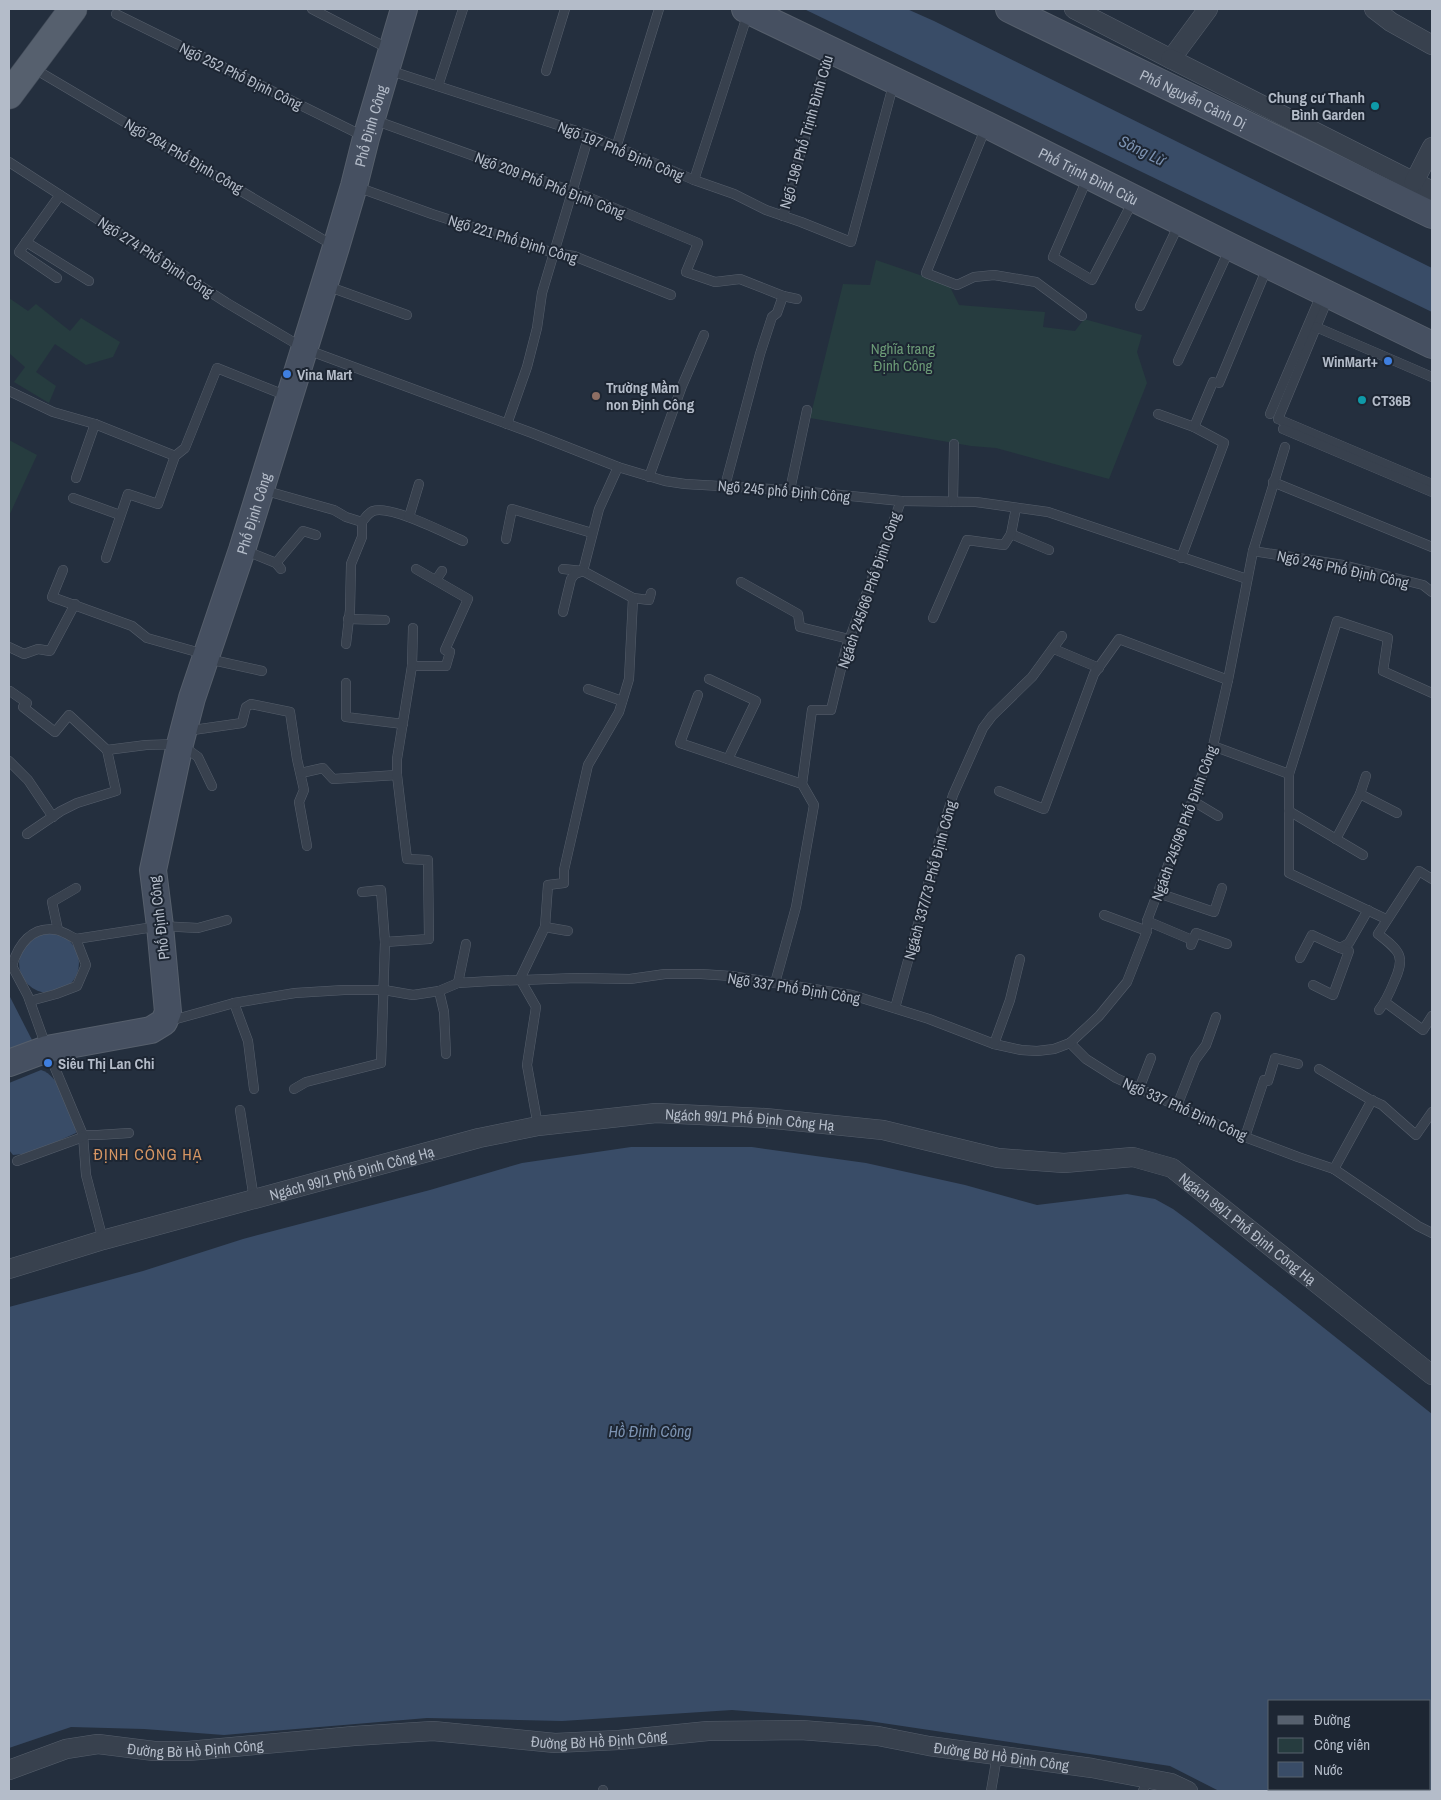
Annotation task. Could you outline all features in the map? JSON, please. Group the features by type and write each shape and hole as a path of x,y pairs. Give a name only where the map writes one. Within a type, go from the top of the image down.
{"main road":[{"path":"9,95 73,9"},
{"name":"Phố Định Công","path":"164,1022 168,1012 153,870 182,738 192,698 242,550 305,349 404,9"},
{"name":"Phố Nguyễn Cảnh Dị","path":"1009,9 1432,215"},
{"name":"Phố Trịnh Đình Cửu","path":"747,10 830,48 1090,175 1268,266 1432,345"},
{"path":"9,1064 46,1049 151,1030 164,1022"}],"street":[{"path":"1075,9 1432,191"},
{"path":"1171,59 1208,9"},
{"path":"1377,10 1392,22 1432,45"},
{"path":"1414,182 1432,147"},
{"name":"Ngách 99/1 Phố Định Công Hạ","path":"9,1268 103,1240 480,1138 538,1126 656,1113 765,1118 883,1130 998,1158 1064,1163 1133,1157 1172,1168 1432,1375"},
{"name":"Đường Bờ Hồ Định Công","path":"9,1770 66,1749 98,1744 154,1752 188,1751 433,1731 555,1743 619,1740 708,1731 801,1730 878,1736 929,1746 1092,1768 1145,1785 1170,1784 1188,1791"}],"lane":[{"name":"Ngõ 197 Phố Định Công","path":"312,9 389,60 438,86 589,135 694,180 734,194 766,210 851,242 894,80"},
{"path":"438,86 463,9"},
{"path":"546,71 565,9"},
{"path":"616,148 659,9"},
{"path":"694,180 747,10"},
{"name":"Ngõ 252 Phố Định Công","path":"116,14 368,128"},
{"name":"Ngõ 196 Phố Trịnh Đình Cửu","path":"783,216 830,48"},
{"name":"Ngõ 264 Phố Định Công","path":"30,66 336,247"},
{"path":"987,125 926,273 957,284 974,277 994,275 1036,282 1082,316"},
{"name":"Ngõ 209 Phố Phố Định Công","path":"368,128 572,191 698,243 686,272 715,282 740,279 783,296"},
{"path":"507,424 526,367 537,328 542,293 589,135"},
{"name":"Ngõ 274 Phố Định Công","path":"9,162 227,303 305,349"},
{"path":"1090,175 1053,258 1092,280 1135,198"},
{"name":"Ngõ 221 Phố Định Công","path":"354,186 432,214 554,253 574,256 671,295"},
{"path":"58,278 19,252 60,195"},
{"path":"1140,306 1180,222"},
{"path":"26,242 89,281"},
{"path":"1178,361 1230,247"},
{"path":"1194,427 1216,383 1268,266"},
{"path":"324,285 407,315"},
{"path":"1326,294 1316,327 1278,419 1432,484"},
{"path":"1270,414 1326,294"},
{"path":"725,486 760,354 772,317 777,313 783,296 797,299"},
{"path":"1316,327 1432,377"},
{"path":"649,477 682,386 704,335"},
{"name":"Ngõ 245 phố Định Công","path":"305,349 649,477 672,482 900,500 976,502 1048,512 1247,579"},
{"path":"106,558 128,494 158,504 176,456 185,448 217,368 290,397"},
{"path":"9,391 53,412 95,424 176,456"},
{"path":"790,490 807,410"},
{"path":"1158,414 1194,427 1224,443 1180,558"},
{"path":"76,478 95,424"},
{"path":"1283,429 1432,492"},
{"path":"953,502 954,444"},
{"path":"1247,579 1253,551 1284,447"},
{"path":"583,571 599,509 618,467"},
{"path":"1273,482 1432,547"},
{"path":"409,517 419,484"},
{"path":"261,489 334,510 346,517 362,522"},
{"path":"74,498 120,514"},
{"name":"Ngách 245/66 Phố Định Công","path":"802,784 812,710 831,710 849,639 900,500"},
{"path":"933,618 967,540 1004,545 1011,534 1016,508"},
{"path":"506,539 512,509 592,533"},
{"path":"346,644 351,564 362,537 362,522 366,516 374,511 409,517 463,542"},
{"path":"242,550 278,566 302,531 316,535"},
{"path":"1011,534 1049,550"},
{"name":"Ngõ 245 Phố Định Công","path":"1253,551 1343,565 1423,585 1432,592"},
{"path":"412,666 446,666 450,652 445,650 468,598 416,569"},
{"path":"563,569 583,571 634,598 649,600 652,593"},
{"path":"63,570 52,597 132,626 147,638 206,657 262,671"},
{"path":"436,580 442,571"},
{"path":"563,612 571,579 575,574 583,571"},
{"name":"Ngách 245/96 Phố Định Công","path":"1070,1043 1099,1016 1127,982 1147,931 1147,921 1213,746 1228,680 1247,579"},
{"path":"741,582 798,614 800,627 849,639"},
{"path":"538,1126 526,1065 536,1007 520,979 545,927 548,885 564,883 564,870 588,765 619,712 629,679 634,598"},
{"path":"9,647 24,654 38,649 50,651 75,604"},
{"path":"348,619 385,620"},
{"path":"1386,919 1289,874 1289,774 1337,621 1388,638 1384,670 1432,693"},
{"path":"385,942 428,940 428,860 407,859 397,776 397,759 412,666 413,628"},
{"name":"Ngách 337/73 Phố Định Công","path":"895,1008 938,844 953,795 983,728 992,716 1032,677 1054,650 1062,636"},
{"path":"999,791 1044,809 1094,674 1119,639 1228,680"},
{"path":"1054,650 1099,668"},
{"path":"709,679 756,701 728,759"},
{"path":"346,683 346,717 403,724"},
{"path":"588,689 622,701"},
{"path":"10,691 27,703 24,707 56,732 69,715 107,750 116,790 77,804 27,834"},
{"path":"698,695 680,743 802,784 814,805 796,907 775,984"},
{"path":"107,750 182,738 242,723 246,707 251,704 290,712 297,760 304,790 299,802 307,846"},
{"path":"182,738 198,757 212,786"},
{"path":"1213,746 1289,774"},
{"path":"9,761 28,780 53,817"},
{"path":"301,773 323,768 333,779 397,776"},
{"path":"1336,839 1360,794 1366,776"},
{"path":"1360,794 1397,813"},
{"path":"1193,801 1218,816"},
{"path":"1289,811 1363,855"},
{"path":"1432,879 1418,871 1378,934 1392,945 1399,955 1401,966 1382,1006 1423,1030 1432,1016"},
{"path":"58,930 52,902 76,888"},
{"path":"1158,893 1214,912 1222,888"},
{"path":"294,1089 306,1082 381,1063 385,942 381,890 362,892"},
{"path":"1340,948 1349,943 1368,910"},
{"path":"1104,914 1147,931"},
{"path":"103,1240 86,1175 83,1136 46,1049 30,1001 10,966 16,951 25,940 41,929 58,930 76,939 160,926 198,928 228,920"},
{"path":"1147,921 1192,942 1196,932 1227,944"},
{"path":"545,927 568,931"},
{"path":"1300,958 1312,936 1349,951 1333,995 1313,985"},
{"path":"30,1001 77,986 86,965 76,939"},
{"path":"458,983 466,944"},
{"path":"994,1044 1010,1000 1020,959"},
{"name":"Ngõ 337 Phố Định Công","path":"164,1022 234,1003 295,993 384,990 414,995 439,990 458,983 520,979 630,979 665,974 701,974 731,976 852,995 929,1019 994,1044 1021,1050 1054,1049 1070,1043 1086,1059 1102,1071 1245,1137 1298,1158 1334,1169 1418,1226 1432,1233"},
{"path":"439,990 444,1012 446,1054"},
{"path":"234,1003 248,1041 254,1089"},
{"path":"1177,1106 1195,1060 1206,1045 1216,1017"},
{"path":"1140,1089 1151,1058"},
{"path":"1245,1137 1264,1080 1268,1081 1275,1058 1298,1064"},
{"path":"1319,1069 1382,1104 1416,1135 1432,1112"},
{"path":"1334,1169 1372,1100"},
{"path":"240,1110 254,1199"},
{"path":"17,1161 83,1136 128,1133"},
{"path":"991,1791 997,1756"}],"green space":[{"name":"Nghĩa trang Định Công","path":"876,260 949,285 959,305 1045,312 1043,327 1075,331 1084,319 1142,335 1137,352 1147,383 1109,479 996,448 971,446 810,418 843,284 870,285"},
{"path":"9,298 28,311 36,304 70,331 81,318 120,342 113,357 86,365 55,344 36,372 56,386 49,403 14,382 25,367 9,353"},
{"path":"9,440 37,455 9,516"}],"water":[{"name":"Sông Lừ","path":"804,9 907,9 934,21 1432,268 1432,312"},
{"path":"49,933 66,938 74,946 79,963 74,980 66,988 49,993 32,988 24,980 19,963 24,946 32,938"},
{"path":"9,995 32,1040 30,1046 9,1055"},
{"path":"41,1070 48,1073 60,1087 73,1117 76,1133 32,1153 13,1155 9,1150 9,1083"},
{"name":"Hồ Định Công","path":"631,1147 752,1147 866,1163 965,1185 1037,1205 1127,1194 1155,1199 1173,1209 1432,1414 1432,1791 1219,1791 1170,1766 862,1720 732,1710 562,1721 427,1718 224,1735 144,1729 71,1727 9,1748 9,1307 143,1271 243,1239 430,1190 522,1163"}],"place":[{"name":"Chung cư Thanh Bình Garden","path":"1375,106"},
{"name":"WinMart+","path":"1388,361"},
{"name":"Vina Mart","path":"287,374"},
{"name":"Trường Mầm non Định Công","path":"596,396"},
{"name":"CT36B","path":"1362,400"},
{"name":"Siêu Thị Lan Chi","path":"48,1063"}],"district":[{"name":"ĐỊNH CÔNG HẠ","path":"148,1154"}]}
